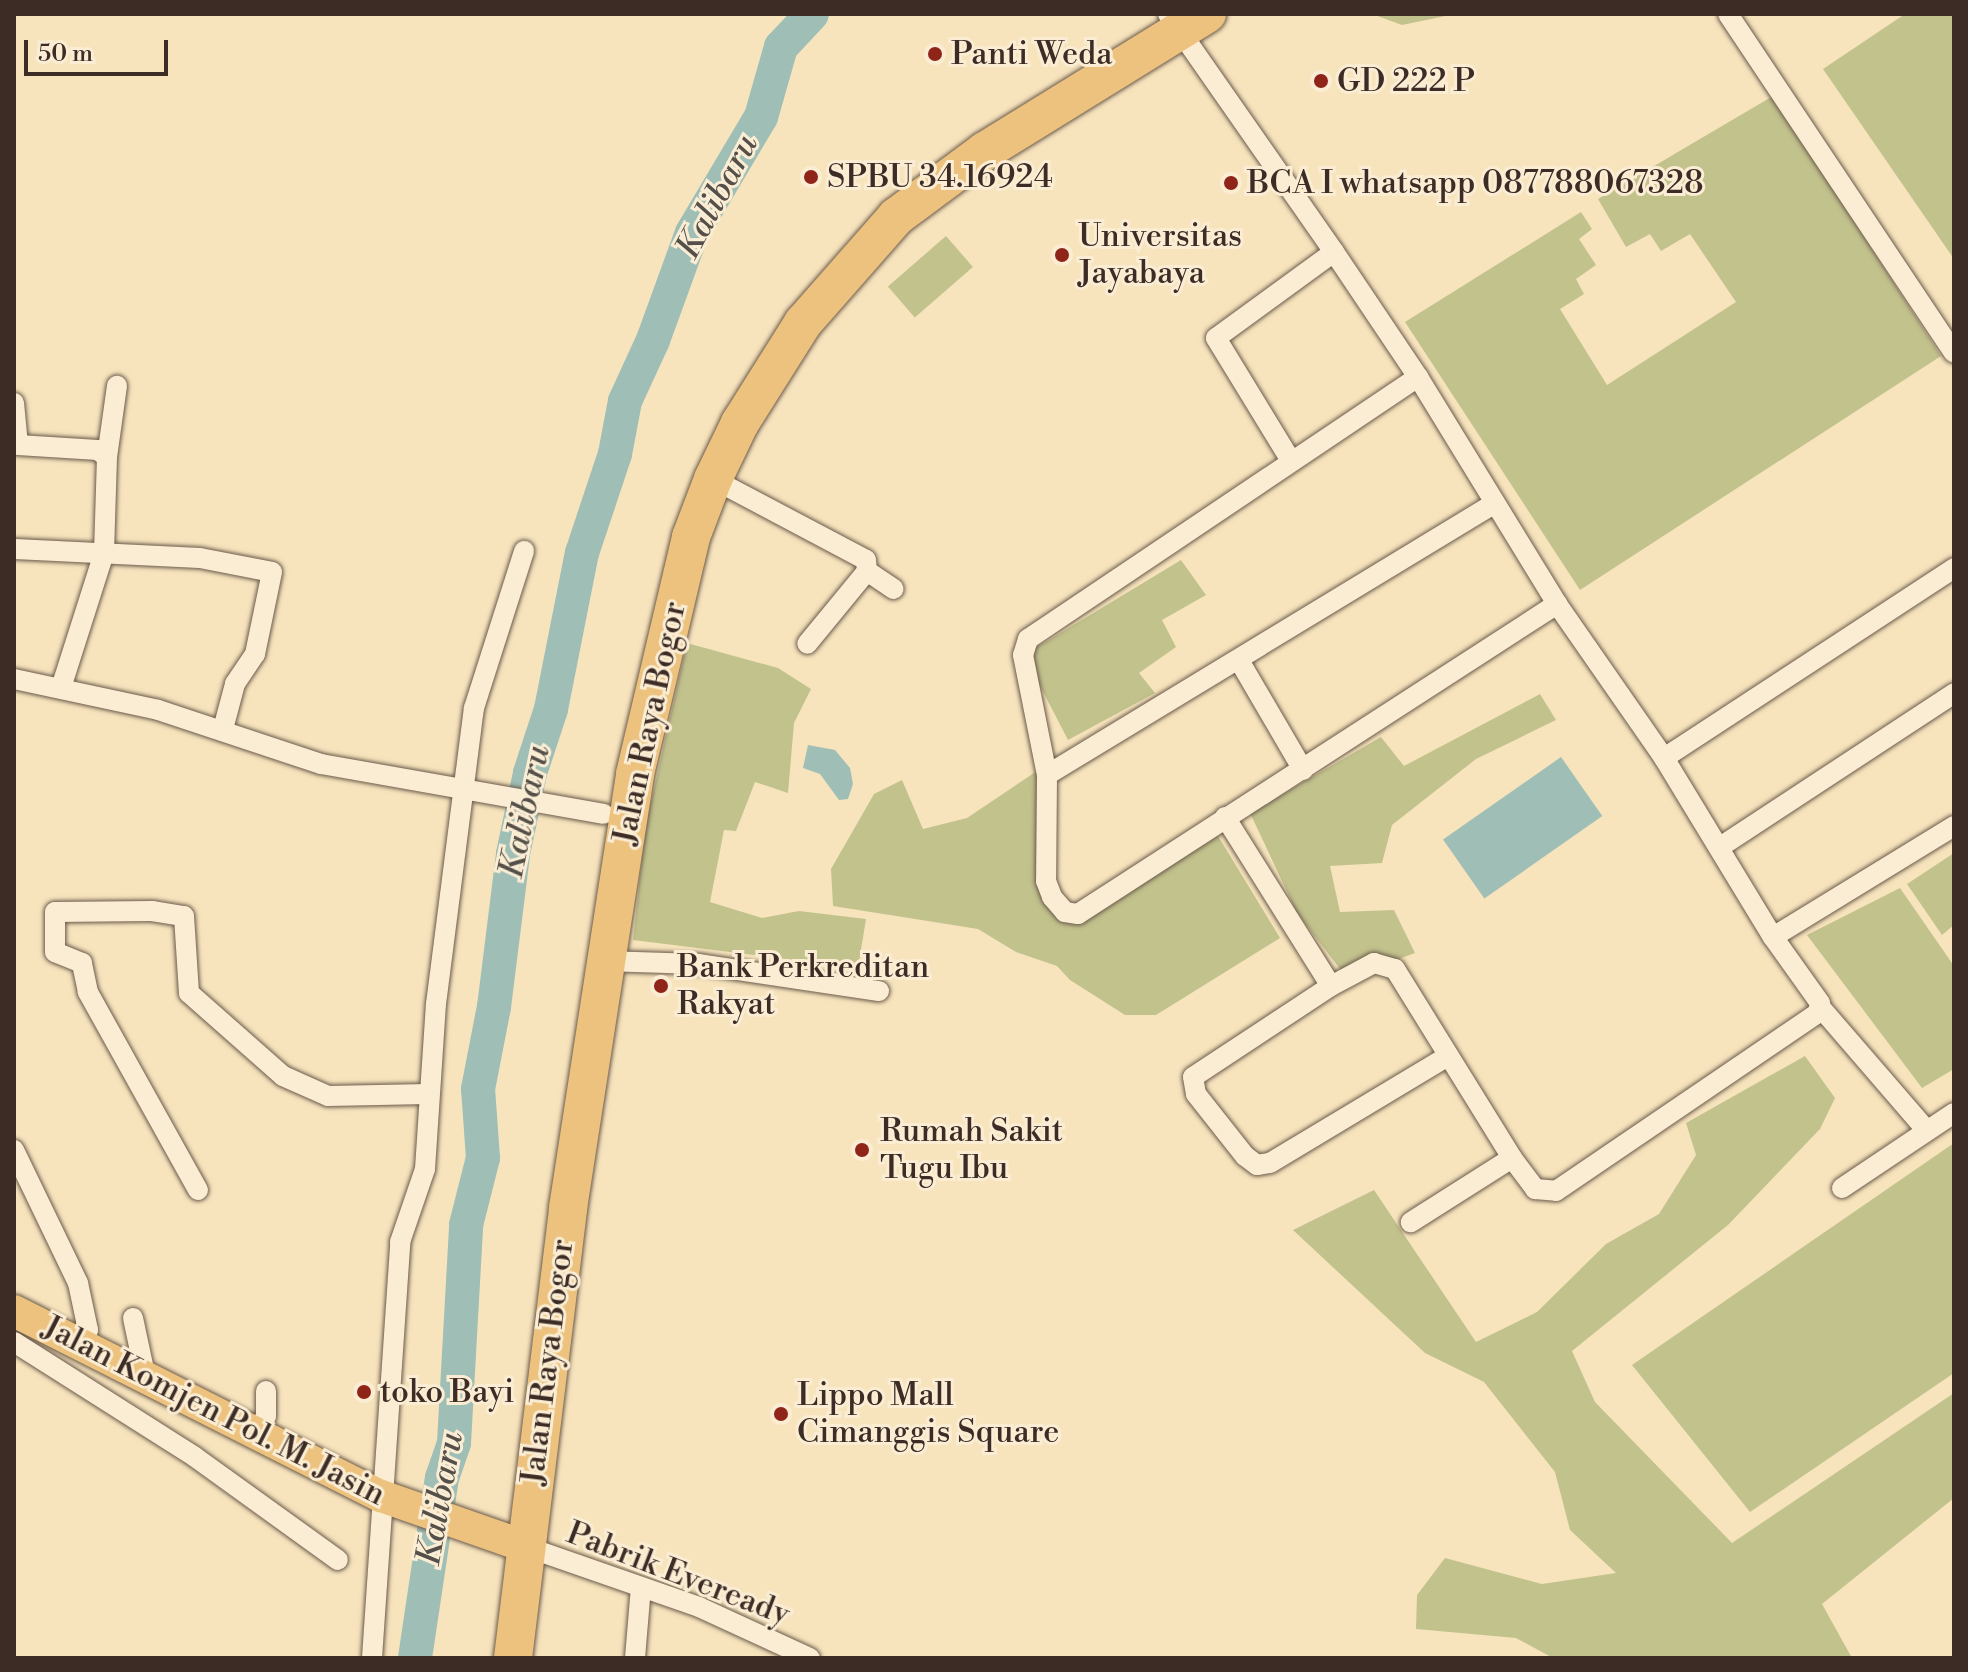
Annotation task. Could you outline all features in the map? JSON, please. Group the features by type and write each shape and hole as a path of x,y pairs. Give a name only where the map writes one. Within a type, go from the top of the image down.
{"highway":[{"name":"Jalan Raya Bogor","path":"513,1658 515,1544 604,814 668,532 691,470 750,358 817,284 946,177 1180,18"},
{"name":"Jalan Raya Bogor","path":"493,1658 515,1544 635,774 691,537 713,479 817,284"}],"main road":[{"name":"Jalan Komjen Pol. M. Jasin","path":"14,1311 381,1496 515,1544"}],"street":[{"path":"1728,14 1954,353"},
{"path":"1180,18 1418,377 1557,604 1664,758 1773,937 1821,1008 1927,1131"},
{"path":"1291,461 1216,338 1334,252"},
{"path":"1418,377 1028,639 1023,655 1047,775 1046,881 1058,905 1078,914 1557,604"},
{"path":"62,685 104,553 107,457 117,386"},
{"path":"14,403 16,445 98,450 107,457"},
{"path":"713,479 864,557 867,571 894,589"},
{"path":"1047,775 1240,662 1495,503"},
{"path":"15,549 200,558 263,567 273,575 255,654 235,684 223,729"},
{"path":"372,1658 400,1242 425,1169 428,1094 474,708 524,551"},
{"path":"1664,758 1954,568"},
{"path":"807,644 867,571"},
{"path":"1240,662 1303,770"},
{"path":"14,679 62,685 223,729 321,764 604,814"},
{"path":"1720,847 1954,693"},
{"path":"1225,817 1331,986"},
{"path":"1773,937 1954,826"},
{"path":"198,1190 88,992 82,963 55,952 55,912 152,911 184,916 189,993 283,1076 328,1096 428,1094"},
{"path":"604,961 698,964 879,991"},
{"path":"1448,1056 1270,1163 1251,1162 1196,1094 1193,1077 1331,986 1374,963 1390,965 1448,1056 1512,1158 1535,1189 1545,1194 1556,1191 1821,1008"},
{"path":"1842,1188 1954,1113"},
{"path":"14,1150 78,1283 88,1330 81,1346"},
{"path":"1411,1222 1512,1158"},
{"path":"133,1318 146,1379"},
{"path":"14,1342 195,1457 338,1560"},
{"path":"256,1435 266,1416 266,1391"},
{"name":"Pabrik Eveready","path":"515,1544 735,1622 810,1658"},
{"path":"635,1658 641,1587"}],"green space":[{"path":"1372,14 1455,14 1402,25"},
{"path":"1905,14 1954,14 1954,259 1823,69"},
{"path":"1773,96 1941,356 1580,590 1405,322 1581,212 1592,229 1579,239 1596,265 1576,279 1584,294 1560,309 1607,385 1736,302 1690,234 1661,251 1650,234 1626,247 1598,199"},
{"path":"946,236 973,267 915,317 888,287"},
{"path":"1181,560 1206,595 1162,620 1176,647 1139,673 1155,693 1068,740 1024,655"},
{"path":"687,643 778,668 811,689 794,723 788,793 755,782 736,831 724,830 710,902 762,918 799,911 866,919 858,968 633,940 645,829"},
{"path":"1540,694 1556,720 1476,759 1392,825 1382,863 1330,866 1340,912 1394,910 1415,953 1347,978 1297,913 1250,813 1381,737 1404,766"},
{"path":"1040,769 1057,907 1092,914 1218,836 1280,938 1156,1015 1125,1015 1070,980 1057,966 1016,952 978,929 833,906 831,869 874,794 902,780 923,829 967,818"},
{"path":"1954,853 1954,925 1942,935 1907,884"},
{"path":"1900,888 1954,966 1954,1069 1922,1088 1807,935"},
{"path":"1805,1056 1835,1098 1820,1129 1728,1225 1572,1351 1595,1402 1732,1543 1954,1393 1954,1498 1822,1604 1852,1658 1553,1658 1516,1638 1416,1629 1417,1595 1445,1558 1542,1584 1616,1573 1570,1530 1555,1472 1484,1382 1425,1353 1293,1230 1374,1190 1476,1342 1537,1312 1606,1244 1659,1214 1696,1155 1686,1123"},
{"path":"1954,1143 1954,1373 1750,1512 1632,1365"}],"water":[{"path":"808,745 835,750 850,768 853,784 848,799 839,800 820,774 803,768"},
{"path":"1561,757 1602,816 1484,899 1443,840"}],"waterway":[{"name":"Kalibaru","path":"415,1658 442,1478 454,1443 466,1225 483,1158 478,1089 494,1007 513,854 530,773 551,709 582,553 615,454 625,401 653,340 692,233 761,117 781,47 812,14"}],"place":[{"name":"Panti Weda","path":"935,54"},
{"name":"GD 222 P","path":"1321,81"},
{"name":"SPBU 34.16924","path":"811,177"},
{"name":"BCA I whatsapp 087788067328","path":"1231,183"},
{"name":"Universitas Jayabaya","path":"1062,255"},
{"name":"Bank Perkreditan Rakyat","path":"661,986"},
{"name":"Rumah Sakit Tugu Ibu","path":"862,1150"},
{"name":"toko Bayi","path":"364,1392"},
{"name":"Lippo Mall Cimanggis Square","path":"781,1414"}]}
